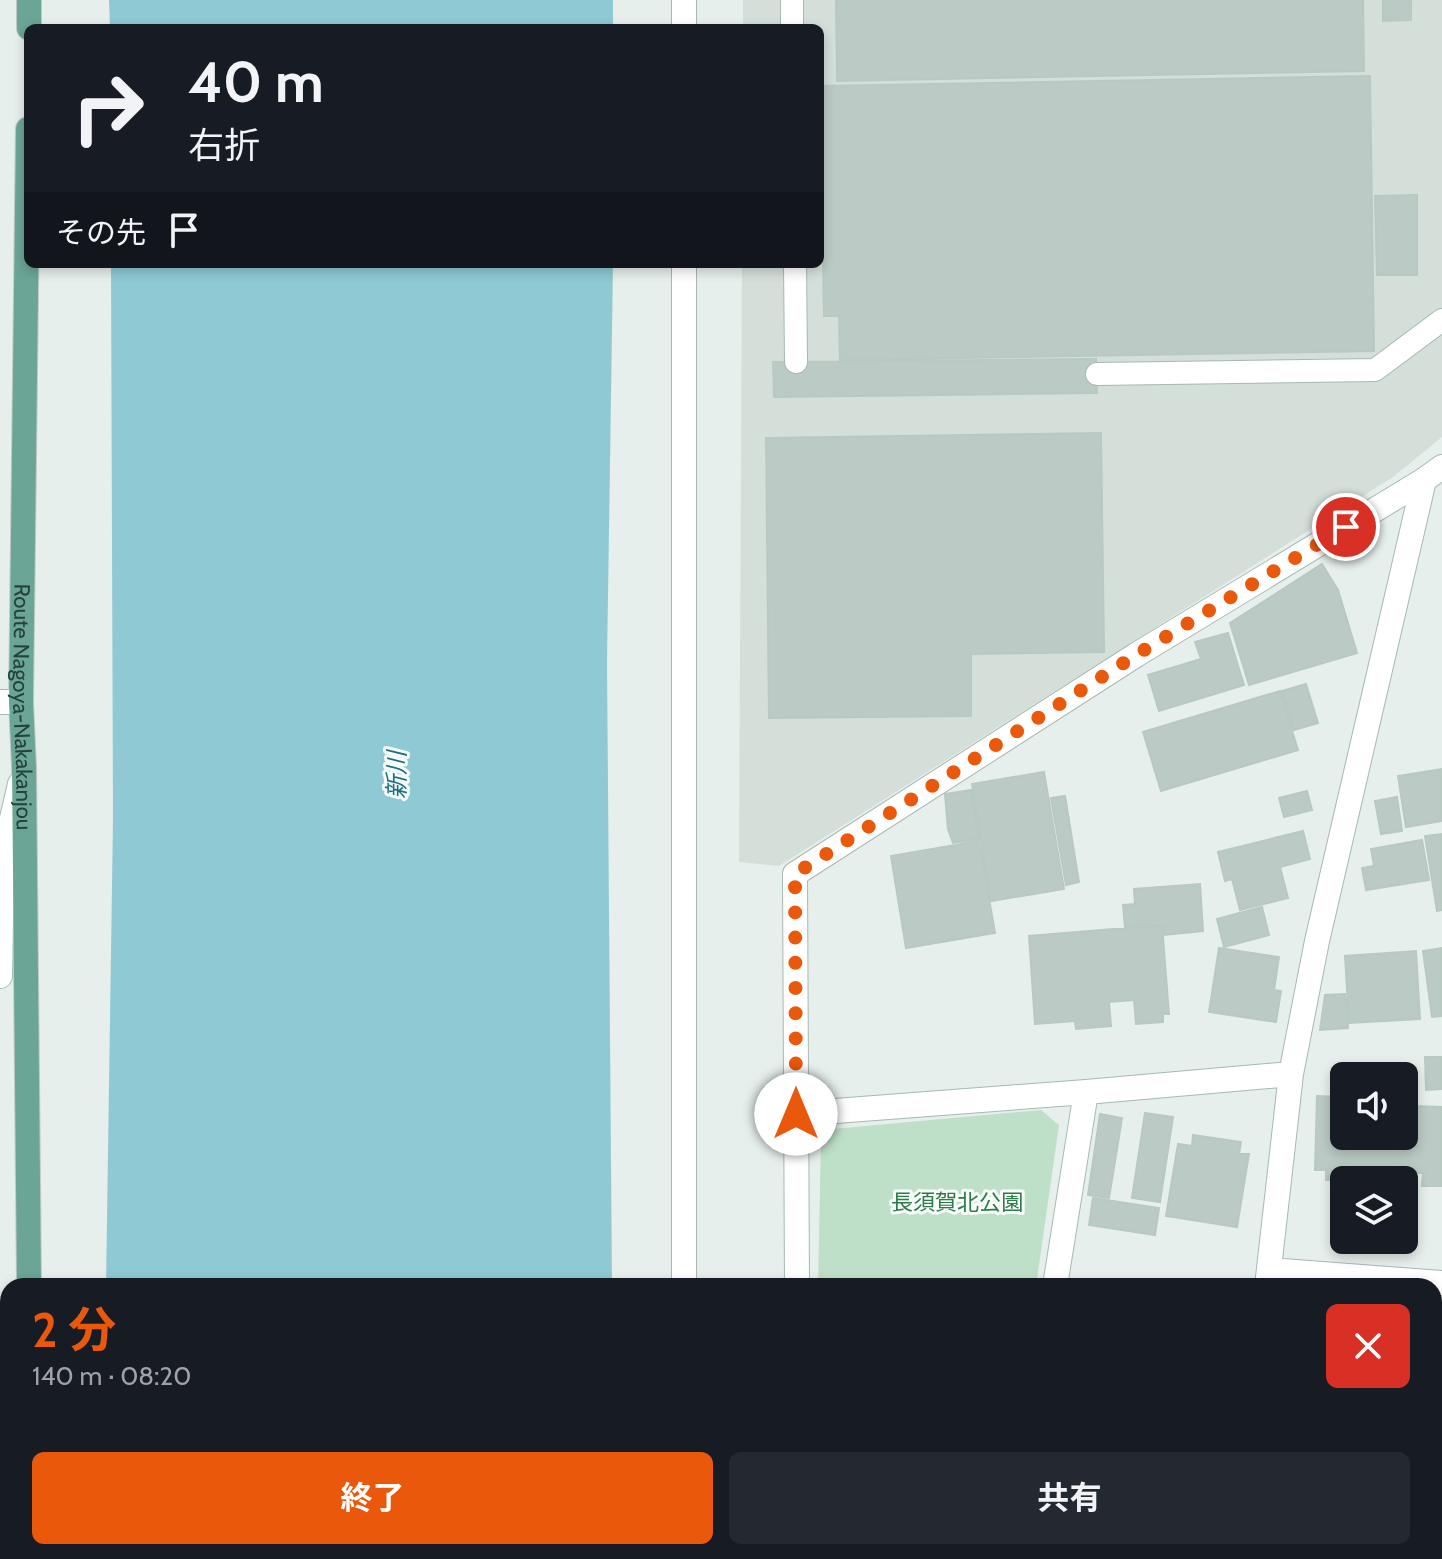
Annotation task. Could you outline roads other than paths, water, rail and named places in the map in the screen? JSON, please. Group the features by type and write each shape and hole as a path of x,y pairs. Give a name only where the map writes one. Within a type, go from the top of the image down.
{"main road":[{"path":"29,0 29,24"},
{"name":"Route Nagoya-Nakakanjou","path":"24,264 11,702 24,767 29,1278"}],"street":[{"path":"684,0 684,24"},
{"path":"684,268 684,1278"},
{"path":"1268,1278 1291,1074 1317,941 1433,473"},
{"path":"797,1278 795,874 1136,655 1433,473"},
{"path":"0,976 2,862 24,767"},
{"path":"796,1114 1291,1074"},
{"path":"1056,1278 1086,1092"}],"lane":[{"path":"792,0 792,24"},
{"path":"795,268 796,362"},
{"path":"1097,374 1375,370 1442,320"}],"water":[{"path":"109,0 613,0 613,24 110,24"},
{"name":"新川","path":"111,268 613,268 607,662 612,1278 106,1278 113,819"}],"park label":[{"name":"長須賀北公園","path":"957,1202"}]}
